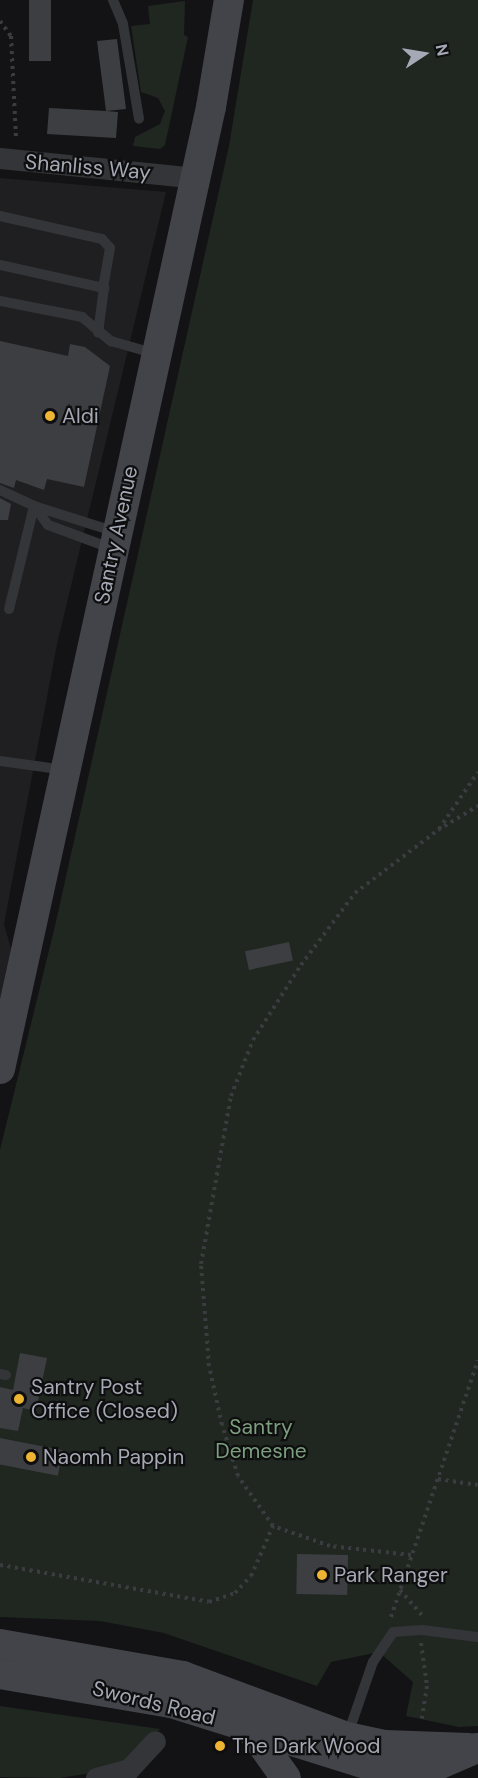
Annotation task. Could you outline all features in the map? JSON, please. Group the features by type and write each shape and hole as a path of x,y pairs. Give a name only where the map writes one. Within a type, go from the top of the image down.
{"main road":[{"name":"Santry Avenue","path":"0,1069 156,354 186,177 226,32 229,0"},
{"name":"Swords Road","path":"0,1644 183,1676 343,1758 385,1744 478,1748"},
{"name":"Swords Road","path":"0,1674 171,1703 343,1758 398,1770 425,1773 478,1748"},
{"path":"251,1729 286,1778"}],"street":[{"name":"Shanliss Way","path":"8,152 186,177"},
{"path":"96,1778 129,1769 155,1741"}],"lane":[{"path":"113,0 123,24 139,119"},
{"path":"0,216 102,240 110,248 98,333"},
{"path":"0,265 103,288"},
{"path":"0,301 82,317 98,333 111,341 156,354"},
{"path":"0,490 115,541"},
{"path":"34,506 48,525 115,541"},
{"path":"9,609 34,506"},
{"path":"0,761 65,770"},
{"path":"343,1758 373,1662 393,1632 422,1630 478,1636"}],"path":[{"path":"0,21 11,36 8,152"},
{"path":"438,830 478,772"},
{"path":"411,1555 330,1545 273,1526 238,1476 209,1366 201,1264 231,1096 253,1040 301,965 355,893 438,830 478,806"},
{"path":"393,1632 390,1621 478,1360"},
{"path":"438,1479 478,1485"},
{"path":"0,1565 15,1564 171,1598 209,1602 235,1593 251,1576 273,1526"},
{"path":"400,1590 420,1611 427,1686 422,1719"}],"shaded area":[{"path":"0,178 166,192 57,644 4,924 11,949 0,1000"}],"green space":[{"name":"Santry Demesne","path":"253,0 478,0 478,1726 459,1727 406,1716 413,1682 379,1652 331,1662 317,1686 164,1633 100,1621 0,1617 0,1150 55,926 229,146"},
{"path":"185,1 184,35 188,37 165,145 160,149 133,146 135,137 160,124 165,111 158,98 141,92 131,26 150,24 148,6"},
{"path":"0,1706 160,1729 132,1767 59,1778 0,1777"}],"building":[{"path":"29,0 51,0 51,61 29,61"},
{"path":"117,39 126,109 106,111 97,41"},
{"path":"49,108 118,112 116,138 47,134"},
{"name":"Aldi","path":"0,341 68,356 70,344 85,347 110,366 84,487 47,479 44,490 16,480 14,488 0,483"},
{"path":"0,498 11,504 8,520 0,520"},
{"path":"289,942 293,961 249,970 245,951"},
{"name":"Santry Post Office (Closed)","path":"20,1353 47,1358 36,1411 23,1408 18,1431 0,1428 0,1387 13,1390"},
{"name":"Naomh Pappin","path":"0,1438 63,1450 58,1476 0,1464"},
{"name":"Park Ranger","path":"297,1554 348,1555 347,1595 296,1594"}],"place":[{"name":"Aldi","path":"50,416"},
{"name":"Santry Post Office (Closed)","path":"19,1399"},
{"name":"Naomh Pappin","path":"31,1457"},
{"name":"Park Ranger","path":"322,1575"},
{"name":"The Dark Wood","path":"220,1746"}]}
